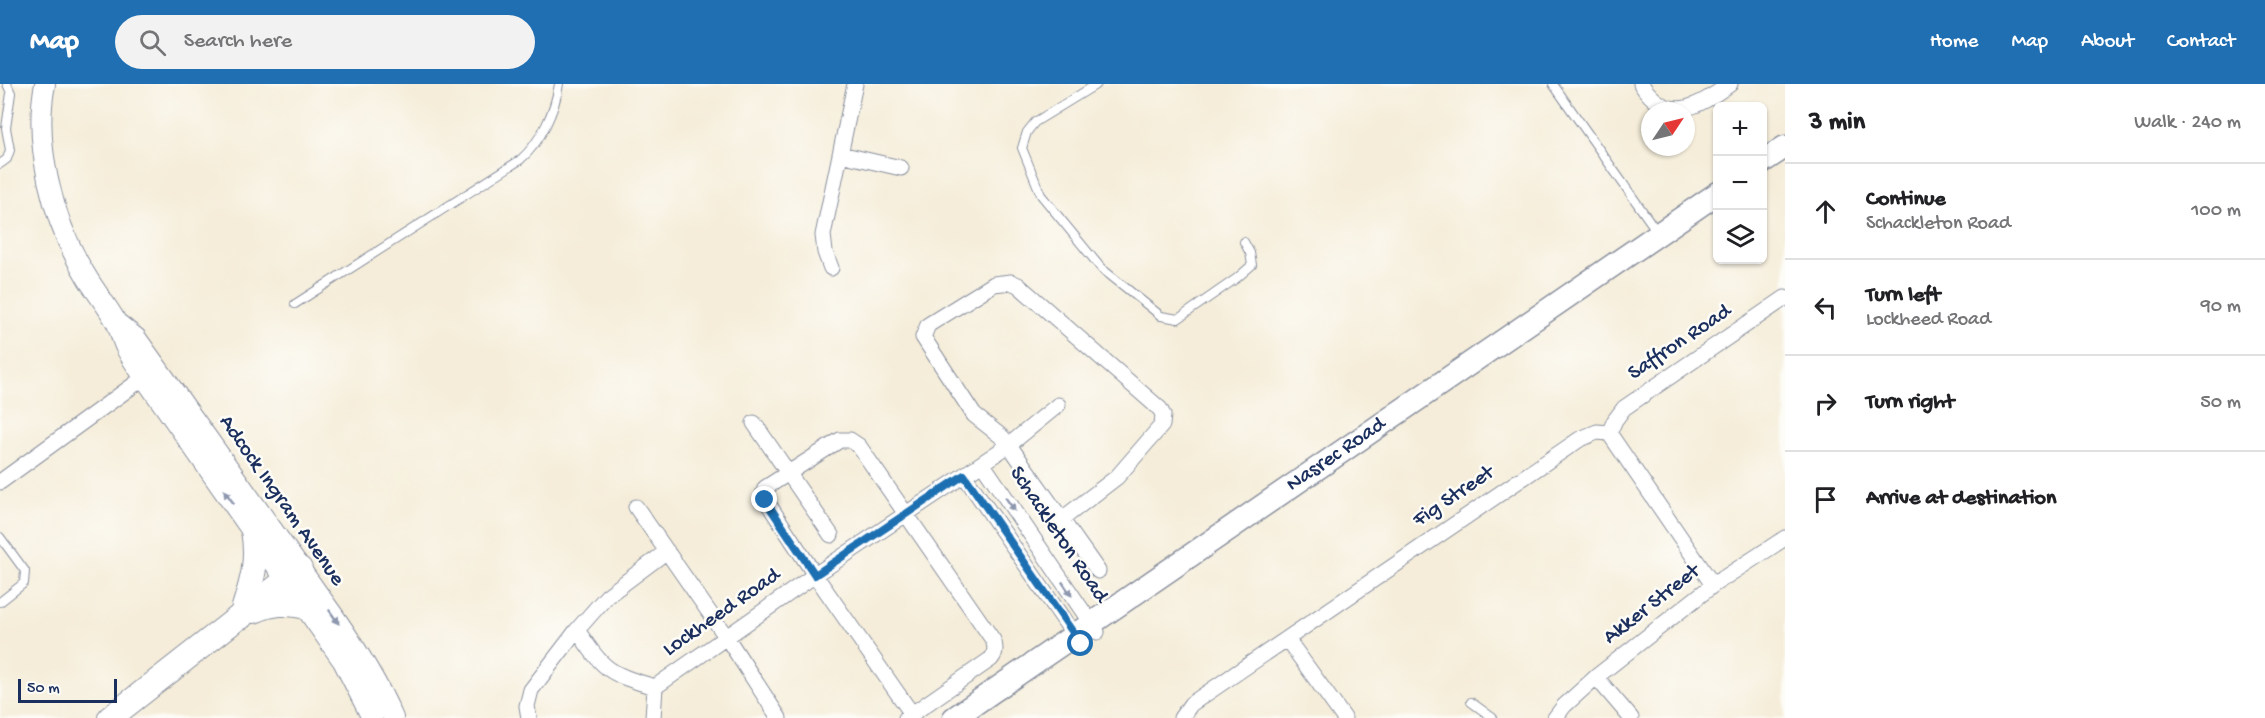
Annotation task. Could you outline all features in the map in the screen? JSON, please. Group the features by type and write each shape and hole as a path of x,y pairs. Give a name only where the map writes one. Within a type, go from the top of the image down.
{"main road":[{"path":"1767,159 1785,147"},
{"path":"1767,171 1785,159"},
{"name":"Nasrec Road","path":"954,718 1086,634 1661,238 1713,197"},
{"name":"Nasrec Road","path":"1661,238 1713,208"},
{"path":"240,617 252,583 256,563 253,530"},
{"path":"110,718 293,575"},
{"path":"240,617 276,603 292,603 306,607"},
{"name":"Nasrec Road","path":"974,718 1086,634"}],"street":[{"name":"Adcock Ingram Avenue","path":"45,84 41,119 49,179 55,208 84,274 117,323 136,338 151,373 253,530 358,651 393,718"},
{"path":"831,268 825,252 823,235 855,84"},
{"path":"1641,84 1658,103 1678,110 1702,102 1730,84"},
{"path":"840,154 901,168"},
{"path":"1061,520 1117,477 1162,425 1163,415 1160,409 1018,285 1011,282 994,284 928,325 923,334 925,342 974,415 1009,445 1061,520 1098,571"},
{"name":"Saffron Road","path":"1609,433 1624,408 1785,298"},
{"name":"Adcock Ingram Avenue","path":"151,373 293,575 306,607 343,661 372,718"},
{"path":"0,482 151,373"},
{"name":"Lockheed Road","path":"656,687 815,575 1009,445 1058,405"},
{"path":"754,423 831,535"},
{"name":"Fig Street","path":"1181,718 1191,704 1580,440 1596,432 1609,433"},
{"path":"1609,433 1713,585"},
{"path":"840,440 850,440 859,446 993,640 995,650 991,659 909,716 763,496 765,488 789,472 840,440"},
{"name":"Schackleton Road","path":"982,463 1038,544 1086,634"},
{"name":"Schackleton Road","path":"964,475 1020,556 1086,634"},
{"path":"636,507 727,638 779,718"},
{"name":"Akker Street","path":"1556,718 1564,706 1596,677 1713,585 1785,538"},
{"path":"1020,556 1038,544"},
{"path":"529,718 527,706 531,690 577,630 607,596 667,551"},
{"path":"577,630 607,669 624,678 656,687 653,718"},
{"path":"1287,639 1344,718"},
{"path":"1596,677 1632,718"}],"lane":[{"path":"0,164 9,155 10,143 6,128 11,93 7,84"},
{"path":"295,304 520,160 530,151 541,135 559,84"},
{"path":"1097,84 1035,122 1027,132 1022,148 1041,195 1101,268 1161,316 1178,319 1252,265 1250,253 1244,242"},
{"path":"1554,84 1661,238"},
{"path":"0,121 9,116"},
{"path":"0,537 25,571 24,583 0,603"},
{"path":"1471,702 1494,718"}],"route":[{"path":"765,500 815,575 964,475 1081,644"}]}
